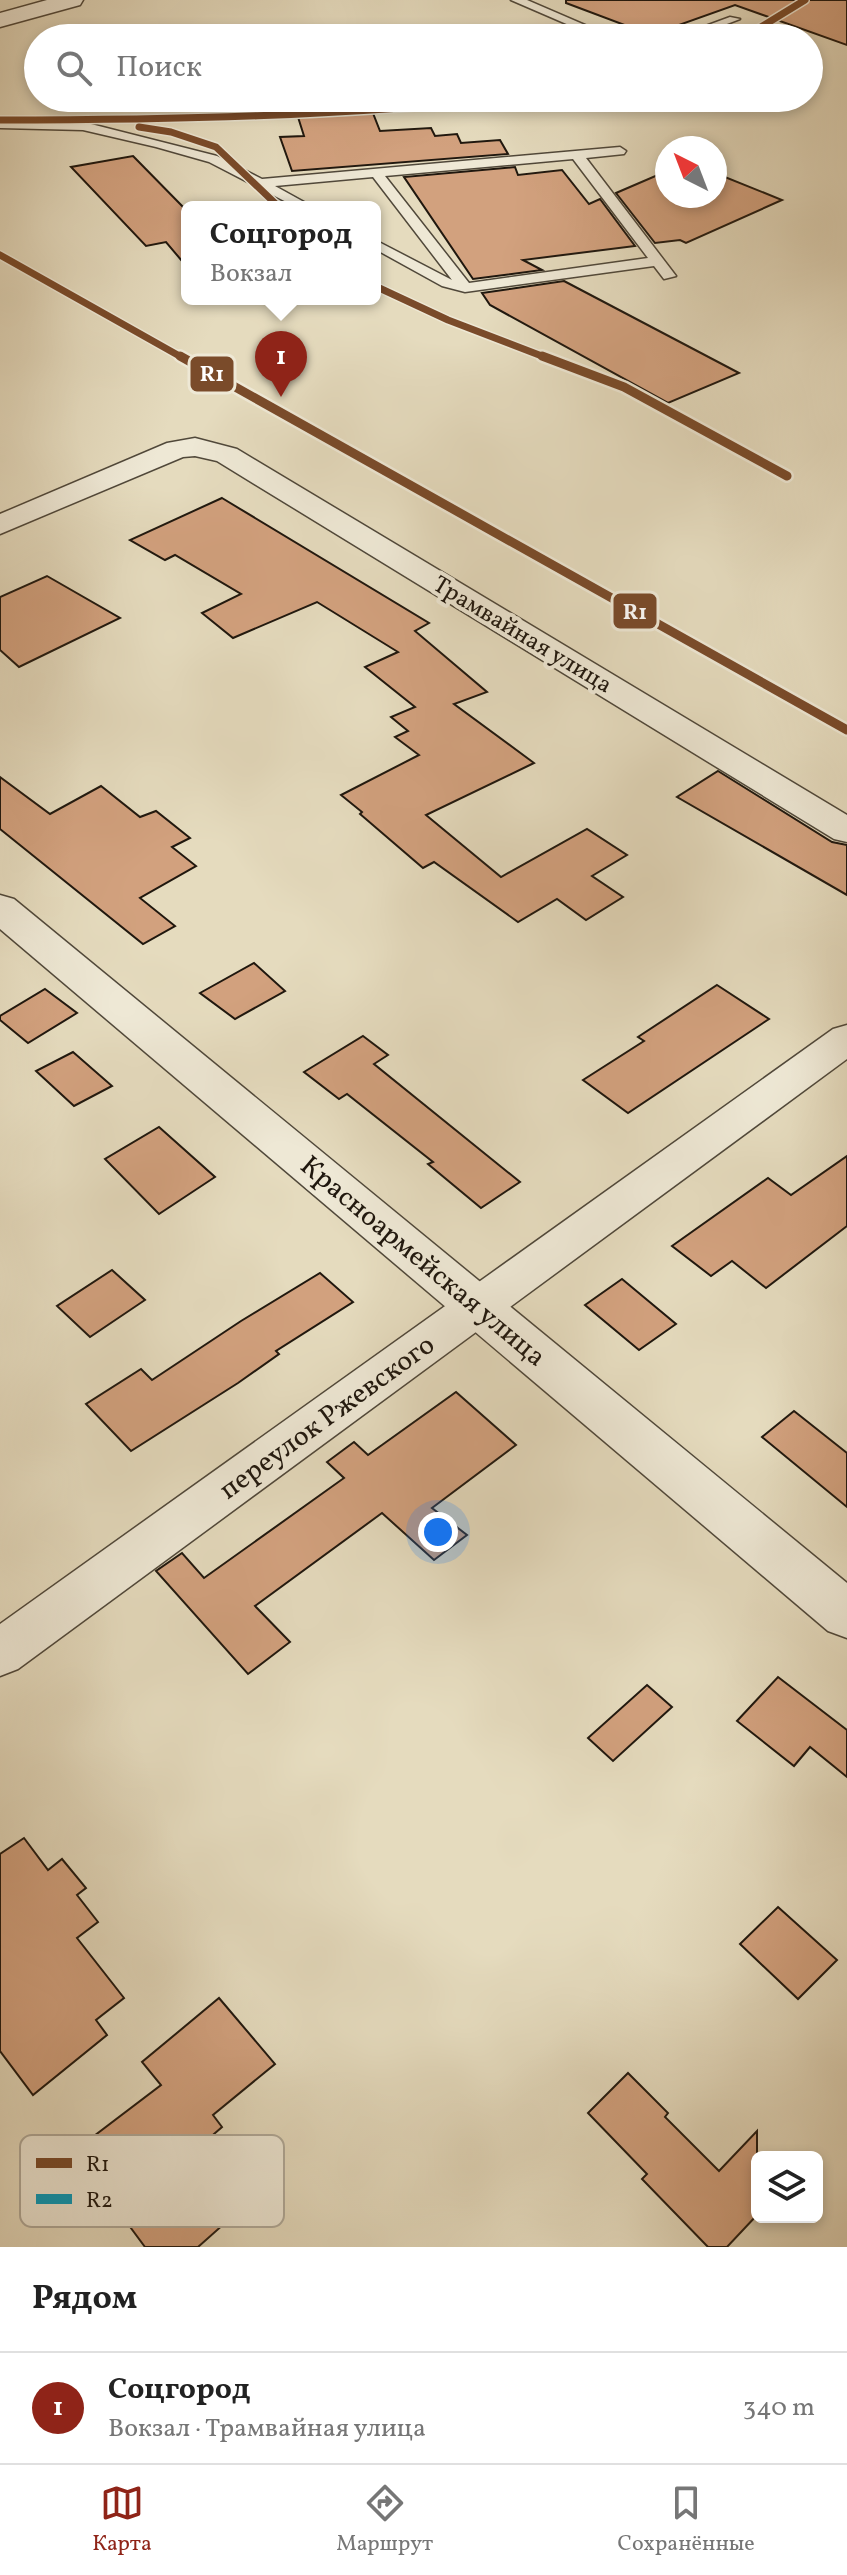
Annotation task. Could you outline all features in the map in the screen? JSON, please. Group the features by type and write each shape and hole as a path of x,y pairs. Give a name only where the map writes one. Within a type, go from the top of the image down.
{"street":[{"path":"0,20 72,0"},
{"name":"Трамвайная улица","path":"0,525 159,456 195,447 227,455 847,831"},
{"name":"Красноармейская улица","path":"0,908 847,1615"},
{"name":"переулок Ржевского","path":"0,1653 847,1039"}],"lane":[{"path":"517,0 575,24"},
{"path":"720,24 734,19"},
{"path":"0,124 93,128 213,159 295,201"},
{"path":"261,183 620,151"},
{"path":"577,155 669,276"},
{"path":"377,174 465,288"},
{"path":"381,247 447,283 465,288 657,261"}],"building":[{"path":"566,0 847,0 847,45 823,36 823,24 788,24 735,5 682,24 622,24 566,3"},
{"path":"296,112 373,112 380,131 431,128 435,136 457,134 461,143 500,140 508,154 292,171 280,137 304,136"},
{"path":"133,156 181,205 181,260 166,242 146,246 71,167"},
{"path":"515,167 518,175 562,170 589,204 600,199 635,246 523,260 542,270 473,279 404,177"},
{"path":"655,176 655,208 727,208 727,178 782,200 686,243 680,240 655,243 616,193"},
{"path":"564,281 739,373 668,403 490,305 482,293"},
{"path":"222,498 429,623 415,631 487,692 454,704 534,763 426,815 501,877 587,829 627,855 592,876 623,897 586,920 557,899 518,922 434,862 423,868 360,814 362,812 341,795 419,755 395,737 408,731 391,717 415,707 365,667 398,652 317,602 233,638 202,613 241,594 175,555 165,560 130,540"},
{"path":"47,576 120,618 19,667 0,650 0,597"},
{"path":"718,771 832,842 847,845 847,895 677,797"},
{"path":"0,777 50,814 101,786 140,817 156,811 190,838 172,847 196,866 140,898 175,926 143,944 0,829"},
{"path":"254,963 285,991 235,1019 200,993"},
{"path":"717,985 769,1019 628,1113 583,1080 644,1041 638,1037"},
{"path":"45,989 77,1013 28,1043 0,1020 0,1016"},
{"path":"363,1036 388,1055 374,1064 520,1182 481,1208 428,1164 433,1162 347,1094 339,1099 304,1072"},
{"path":"73,1052 112,1086 74,1106 36,1071"},
{"path":"159,1127 215,1177 159,1214 105,1159"},
{"path":"847,1156 847,1226 766,1288 732,1261 711,1276 672,1246 768,1178 791,1195"},
{"path":"112,1270 145,1300 90,1337 57,1306"},
{"path":"320,1273 353,1302 276,1351 279,1354 238,1383 131,1451 86,1404 141,1369 152,1380"},
{"path":"622,1279 676,1324 639,1350 585,1305"},
{"path":"456,1392 516,1445 432,1508 467,1535 434,1560 382,1513 255,1606 290,1642 248,1674 156,1571 182,1553 204,1578 344,1478 327,1462 354,1442 368,1455"},
{"path":"794,1411 847,1453 847,1507 762,1437"},
{"path":"778,1677 847,1730 847,1777 810,1747 794,1766 737,1721"},
{"path":"647,1685 672,1707 613,1761 588,1738"},
{"path":"24,1838 48,1870 62,1859 86,1888 77,1895 98,1922 77,1938 124,1998 96,2020 107,2035 33,2095 0,2051 0,1854"},
{"path":"778,1907 837,1960 798,1999 740,1944"},
{"path":"219,1998 275,2064 213,2115 222,2127 213,2135 95,2135 161,2085 142,2062"},
{"path":"628,2073 668,2113 665,2117 719,2171 757,2131 757,2151 751,2151 751,2221 727,2247 708,2247 642,2179 647,2174 588,2113"},
{"path":"130,2227 221,2227 198,2247 145,2247"}],"transit line":[{"name":"R1","path":"766,24 805,0"},
{"name":"R1","path":"0,120 129,120 349,112"},
{"name":"R1","path":"139,127 171,132 216,147 273,201"},
{"name":"R1","path":"0,255 847,730"},
{"name":"R1","path":"381,289 448,320 624,387 787,476"}],"place":[{"name":"Соцгород","path":"281,397"}]}
